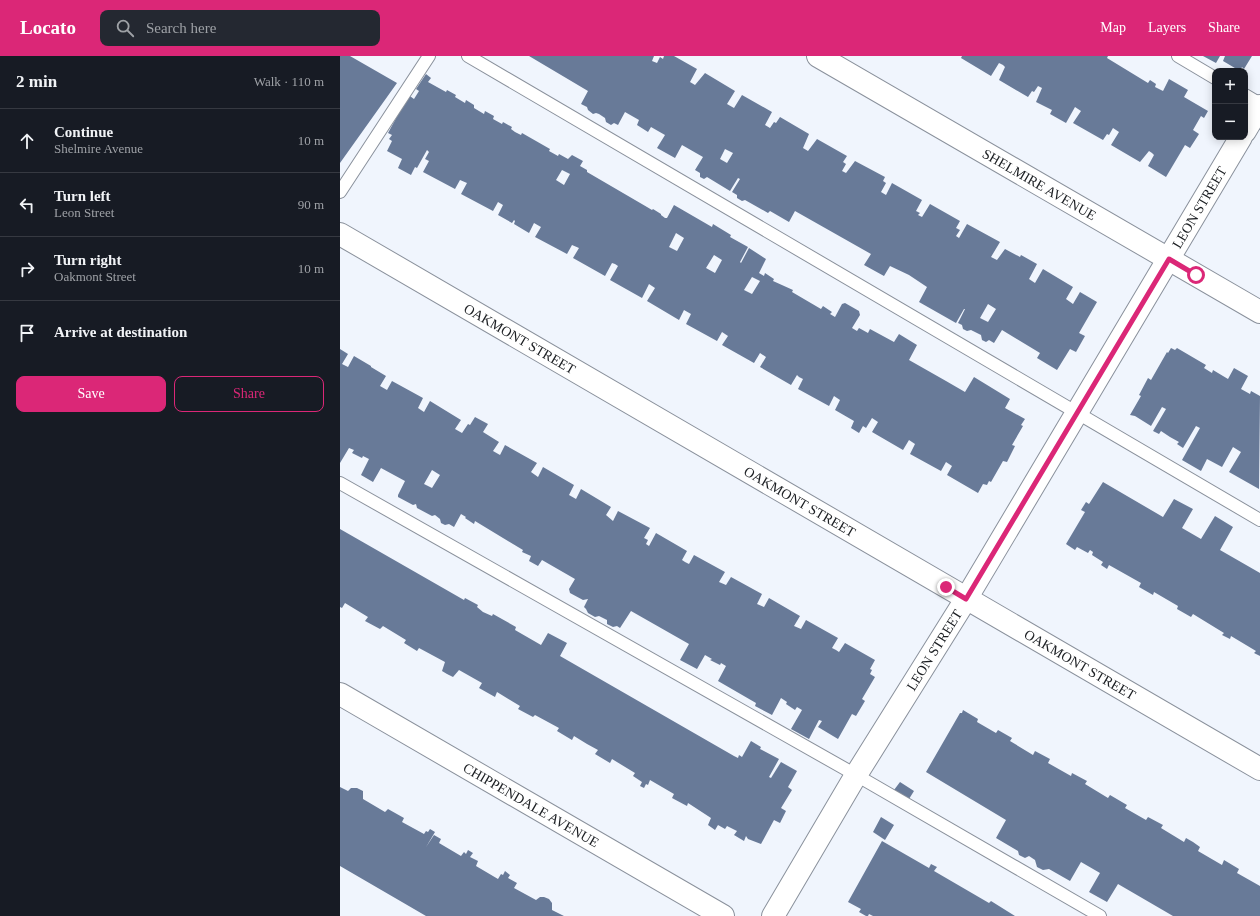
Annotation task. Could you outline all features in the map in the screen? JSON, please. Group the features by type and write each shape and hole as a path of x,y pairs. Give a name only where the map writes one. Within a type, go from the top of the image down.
{"street":[{"name":"SHELMIRE AVENUE","path":"818,56 1260,312"},
{"path":"1248,126 1260,105"},
{"name":"LEON STREET","path":"773,916 856,775 966,599 1239,140"},
{"name":"OAKMONT STREET","path":"340,234 1260,769"},
{"name":"CHIPPENDALE AVENUE","path":"340,694 723,916"}],"lane":[{"path":"340,192 429,56"},
{"path":"468,56 1260,520"},
{"path":"1178,56 1212,76"},
{"path":"1248,97 1260,105"},
{"path":"340,483 856,775 1100,916"}],"building":[{"path":"340,56 350,56 397,83 340,163"},
{"path":"529,56 654,56 652,61 657,63 660,57 663,59 664,56 674,56 697,69 690,82 695,85 705,73 735,91 727,104 734,108 742,95 772,112 765,125 770,128 780,117 809,134 803,148 808,151 817,139 847,156 843,162 846,164 842,171 846,173 855,161 885,177 883,181 886,183 881,192 886,195 892,183 922,200 916,211 920,213 918,215 922,217 930,204 960,221 956,228 960,230 956,236 959,238 967,224 1000,242 991,257 997,260 1005,249 1020,257 1021,255 1037,264 1029,279 1035,283 1043,269 1073,287 1066,299 1073,304 1080,292 1097,302 1079,333 1085,336 1076,352 1070,349 1057,370 1037,358 1040,353 1002,330 994,343 989,340 986,342 982,340 981,335 971,330 967,331 963,329 962,325 958,323 965,309 956,323 919,302 927,287 909,275 890,266 884,276 864,265 871,254 795,211 789,222 770,211 768,213 745,200 742,201 732,192 740,179 738,178 730,191 707,177 704,179 700,177 700,173 695,170 703,157 682,145 675,158 657,148 665,135 651,127 648,132 637,125 639,120 625,112 618,125 614,123 611,125 599,114 593,114 587,107 581,104 588,91","holes":["725,149 733,153 727,163 720,159","988,304 996,309 988,322 980,318"]},
{"path":"962,56 1108,56 1107,58 1148,83 1150,80 1156,84 1155,87 1163,91 1169,79 1188,90 1184,97 1208,111 1204,118 1201,116 1193,130 1199,134 1190,148 1185,145 1166,177 1148,166 1154,155 1149,151 1140,162 1111,145 1119,132 1113,128 1109,135 1107,134 1103,140 1073,123 1081,111 1075,107 1066,123 1050,114 1052,110 1036,102 1042,88 1038,86 1028,97 999,80 1005,67 1003,65 999,63 991,76 961,58"},
{"path":"1203,56 1220,56 1216,63"},
{"path":"1225,56 1252,56 1245,68 1235,68 1223,61"},
{"path":"426,74 431,78 428,82 446,92 447,90 456,95 455,97 465,103 466,100 474,105 474,108 484,114 485,111 494,116 493,119 512,127 511,129 515,132 521,135 522,133 550,149 549,151 558,156 559,154 568,159 572,155 583,161 580,166 587,170 587,172 652,210 653,209 665,218 667,218 674,205 712,227 713,224 731,235 730,237 748,247 740,262 741,263 749,248 766,259 759,273 764,276 765,273 774,279 773,281 793,290 792,292 821,309 823,306 832,312 830,314 835,317 842,304 845,303 859,311 860,315 852,328 857,331 859,328 868,333 870,329 894,342 899,334 917,345 909,360 965,392 974,377 1010,399 1005,408 1025,419 1021,425 1023,426 1012,445 1015,446 1007,462 1003,461 991,482 989,481 987,485 983,484 978,493 947,475 952,466 946,462 941,471 910,454 915,444 909,440 903,450 872,432 878,422 872,418 866,428 863,426 859,433 851,428 854,421 835,410 840,400 834,396 829,406 798,389 803,379 797,375 791,385 760,367 766,357 760,353 754,363 722,345 728,336 722,332 717,341 686,324 691,314 684,310 679,320 647,301 655,288 649,284 642,298 610,280 618,266 615,264 612,263 605,276 573,258 579,248 572,245 567,254 535,237 541,227 534,223 529,233 514,224 514,220 512,223 498,215 503,205 498,202 493,211 461,194 467,183 460,180 455,189 423,172 429,161 425,159 429,152 427,150 417,168 415,167 411,175 398,168 402,159 387,151 392,141 389,139 392,135 388,133 407,94 414,99 419,91 416,89","holes":["562,170 570,174 564,185 556,180","676,233 684,238 677,251 669,247","714,255 722,260 715,273 706,268","752,277 760,281 752,294 744,290"]},
{"path":"1171,348 1175,350 1177,348 1206,365 1204,368 1212,373 1213,370 1228,379 1234,368 1248,376 1241,389 1250,394 1251,391 1260,396 1259,489 1229,472 1241,452 1233,447 1222,467 1207,459 1201,471 1182,460 1200,428 1196,426 1183,448 1177,444 1179,442 1161,431 1159,434 1153,431 1166,409 1162,407 1151,426 1135,416 1130,415 1141,396 1139,395 1148,378 1151,380 1167,352 1168,353"},
{"path":"340,349 348,354 342,364 348,367 354,356 386,376 380,386 387,390 392,381 423,398 418,408 424,412 430,401 461,420 455,429 462,433 475,417 488,424 483,432 499,442 493,451 500,455 505,445 537,463 531,472 538,477 543,467 574,485 569,495 576,499 581,489 611,507 606,515 613,521 618,511 650,528 644,538 648,540 646,544 649,546 656,533 687,551 682,560 685,562 689,564 694,555 725,572 719,582 726,585 731,577 762,594 757,604 764,607 769,598 800,616 794,626 801,629 806,620 838,638 832,648 839,652 845,643 875,660 870,669 872,670 870,674 875,677 862,699 865,701 856,716 852,714 838,739 818,727 822,721 819,720 809,739 791,729 802,710 797,707 795,710 786,704 787,702 781,698 772,715 755,706 756,703 718,681 726,666 710,660 712,659 705,655 697,669 680,660 689,644 631,611 620,628 607,624 607,620 599,616 595,617 588,613 584,607 588,599 583,600 570,593 569,589 575,579 542,560 538,566 529,561 531,556 522,552 523,550 475,521 474,524 461,514 454,527 449,524 445,525 441,523 440,519 435,515 432,516 417,508 416,504 413,505 398,497 405,481 381,468 373,482 361,475 369,459 363,456 362,458 352,453 354,450 349,448 340,463","holes":["432,470 440,475 432,488 424,484"]},
{"path":"1103,482 1163,517 1174,499 1193,509 1182,528 1201,539 1215,516 1233,527 1220,550 1260,573 1260,656 1254,653 1256,651 1231,636 1230,639 1222,635 1224,633 1193,614 1191,617 1177,609 1178,606 1154,592 1153,595 1139,587 1141,583 1109,565 1107,569 1101,565 1103,562 1092,555 1093,552 1090,550 1088,553 1077,547 1075,550 1066,544 1085,512 1081,510 1086,502 1089,504"},
{"path":"340,529 464,600 465,598 478,605 477,607 483,612 492,616 493,614 516,627 515,630 541,645 548,633 567,643 560,656 734,756 738,758 739,755 742,757 751,741 761,747 760,749 779,759 769,777 771,778 781,762 797,771 788,787 792,790 781,808 786,811 780,823 774,820 761,844 748,839 746,836 744,841 734,835 737,831 727,826 725,829 718,825 715,830 708,825 711,818 688,803 687,806 672,798 674,794 650,780 648,785 646,784 644,788 640,786 642,782 633,776 635,773 612,759 610,763 595,754 598,750 574,736 572,740 557,731 559,728 535,715 533,717 518,709 520,706 497,692 495,697 479,688 482,683 459,670 453,677 447,674 442,671 445,662 419,648 417,651 404,643 406,640 383,626 380,629 365,621 368,617 345,603 342,608 340,607"},
{"path":"963,710 978,719 977,722 996,733 998,730 1012,738 1010,741 1033,755 1035,751 1050,759 1048,763 1071,776 1072,773 1087,781 1085,784 1108,798 1110,795 1127,805 1125,808 1146,820 1148,817 1163,825 1161,828 1184,842 1186,838 1193,842 1200,847 1198,851 1222,865 1224,860 1239,869 1237,873 1260,886 1260,916 1173,916 1118,884 1107,902 1089,892 1100,873 1081,862 1070,881 1049,869 1043,870 1037,867 1035,860 1029,856 1025,858 1019,855 1018,851 996,838 1006,820 926,772"},
{"path":"900,782 914,791 909,799 894,790"},
{"path":"340,787 348,791 351,788 357,788 363,791 363,799 385,812 388,809 404,818 402,822 424,834 430,829 435,832 426,847 434,835 441,839 439,843 461,856 464,852 466,854 468,850 473,853 470,857 478,861 476,866 498,879 505,871 510,875 508,878 517,883 514,888 536,900 540,897 549,899 552,903 552,910 564,916 426,916 340,866"},
{"path":"881,817 894,825 885,840 873,832"},
{"path":"882,841 929,868 931,864 937,867 934,871 989,903 991,901 1015,916 873,916 869,914 866,916 859,912 861,909 848,902"}],"route":[{"path":"946,587 966,599 1169,259 1196,275"}]}
